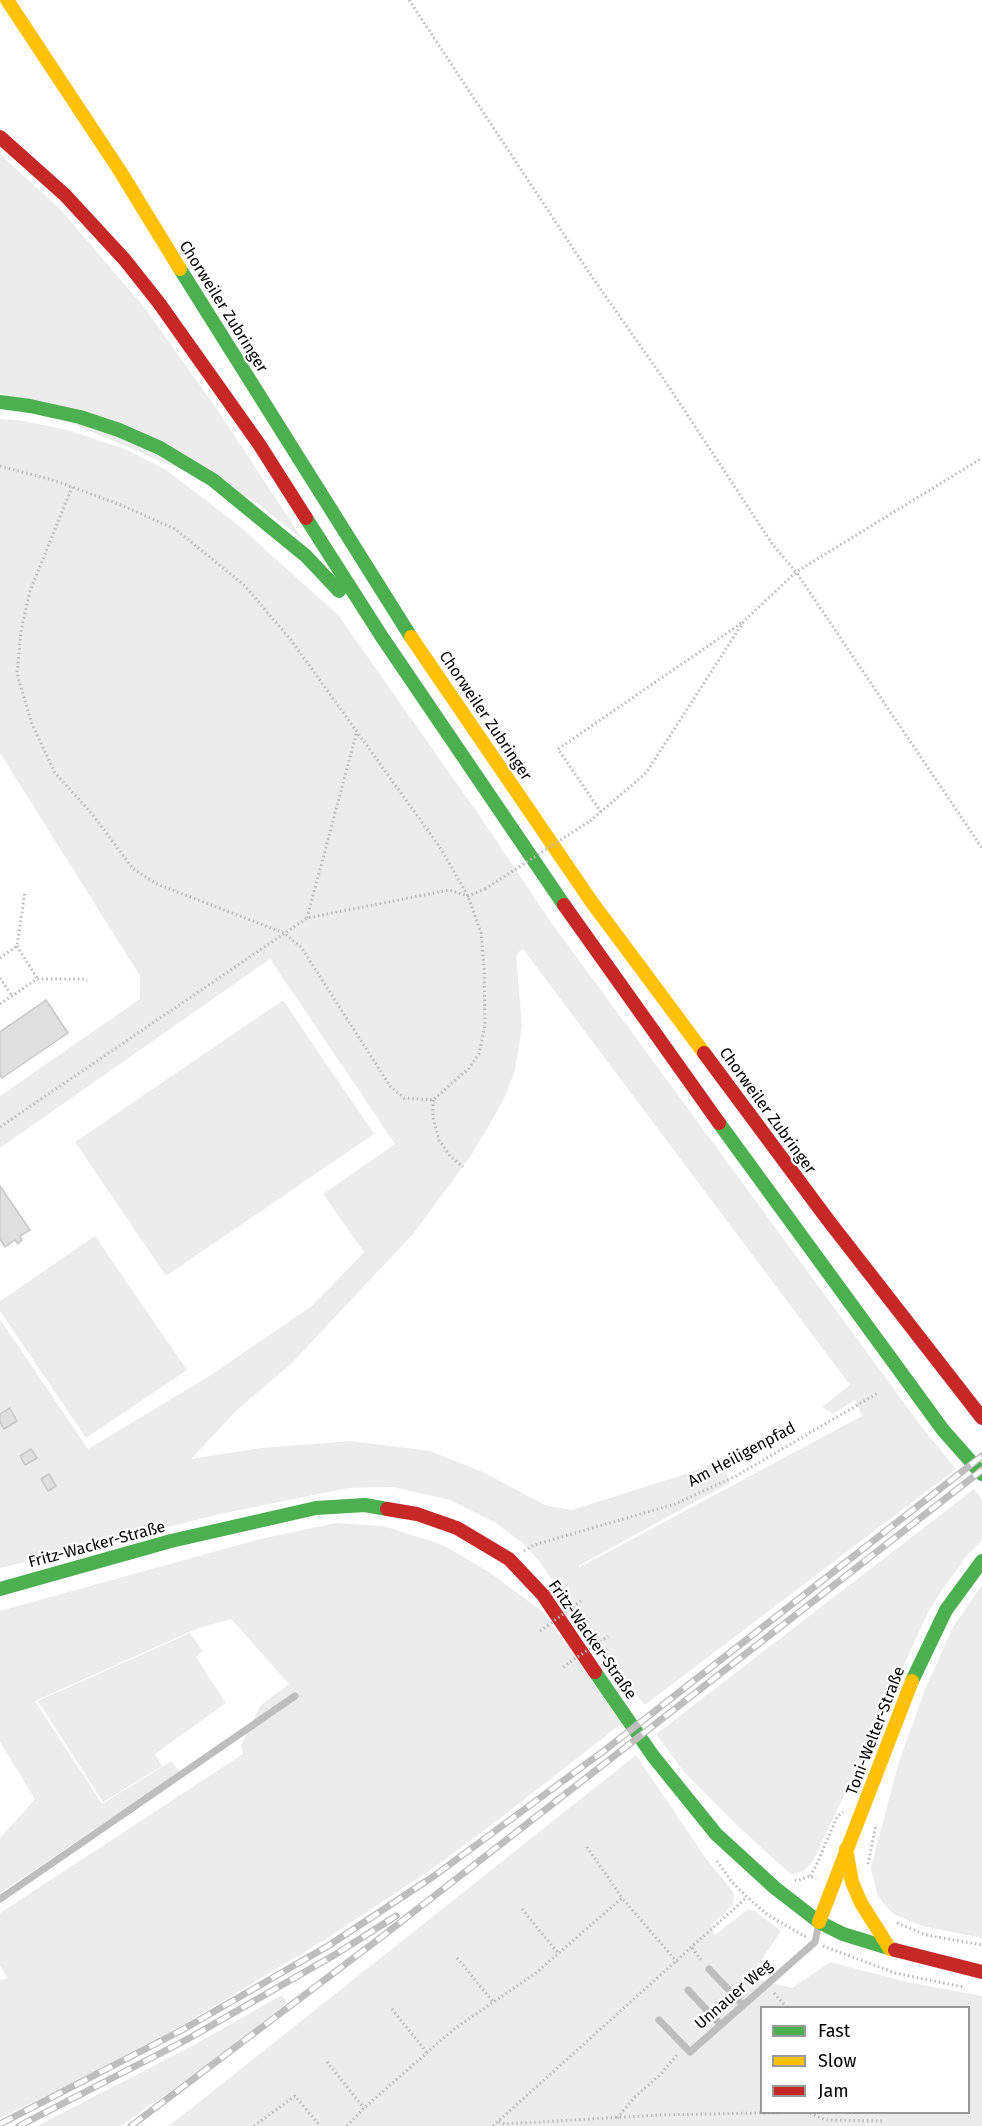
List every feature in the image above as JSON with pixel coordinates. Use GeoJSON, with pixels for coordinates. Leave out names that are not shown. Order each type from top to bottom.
{"type":"FeatureCollection","features":[{"type":"Feature","properties":{"kind":"main road","name":"Chorweiler Zubringer"},"geometry":{"type":"LineString","coordinates":[[7,0],[120,171],[403,626],[591,901],[828,1220],[982,1418]]}},
{"type":"Feature","properties":{"kind":"main road"},"geometry":{"type":"LineString","coordinates":[[0,136],[65,195],[125,260],[159,303],[259,444],[382,637],[589,941],[936,1421],[982,1474]]}},
{"type":"Feature","properties":{"kind":"main road"},"geometry":{"type":"LineString","coordinates":[[0,402],[80,417],[119,430],[160,448],[213,480],[306,556],[382,637]]}},
{"type":"Feature","properties":{"kind":"main road","name":"Fritz-Wacker-Straße"},"geometry":{"type":"LineString","coordinates":[[0,1588],[171,1541],[316,1508],[365,1505],[417,1514],[456,1528],[509,1559],[543,1595],[653,1756],[716,1834],[775,1888],[819,1922],[843,1935],[982,1972]]}},
{"type":"Feature","properties":{"kind":"main road","name":"Toni-Welter-Straße"},"geometry":{"type":"LineString","coordinates":[[819,1922],[918,1665],[946,1610],[982,1561]]}},
{"type":"Feature","properties":{"kind":"main road"},"geometry":{"type":"LineString","coordinates":[[846,1849],[852,1882],[861,1903],[890,1949]]}},
{"type":"Feature","properties":{"kind":"lane"},"geometry":{"type":"LineString","coordinates":[[0,1899],[295,1696]]}},
{"type":"Feature","properties":{"kind":"lane","name":"Unnauer Weg"},"geometry":{"type":"LineString","coordinates":[[659,2019],[690,2052],[815,1942],[819,1922]]}},
{"type":"Feature","properties":{"kind":"lane"},"geometry":{"type":"LineString","coordinates":[[709,1969],[743,2005]]}},
{"type":"Feature","properties":{"kind":"lane"},"geometry":{"type":"LineString","coordinates":[[688,1990],[721,2025]]}},
{"type":"Feature","properties":{"kind":"path"},"geometry":{"type":"LineString","coordinates":[[408,0],[773,545],[796,572],[982,848]]}},
{"type":"Feature","properties":{"kind":"path"},"geometry":{"type":"LineString","coordinates":[[601,812],[558,749],[744,621],[796,572],[982,458]]}},
{"type":"Feature","properties":{"kind":"path"},"geometry":{"type":"LineString","coordinates":[[0,466],[72,487],[121,505],[175,529],[244,585],[291,640],[439,846],[468,896],[482,933],[485,1025],[479,1054],[469,1068],[432,1101],[404,1098],[390,1086],[301,947],[284,933],[157,884],[134,869],[93,816],[55,774],[32,724],[17,674],[21,631],[30,591],[72,487]]}},
{"type":"Feature","properties":{"kind":"path"},"geometry":{"type":"LineString","coordinates":[[0,1127],[307,918],[449,890],[468,896],[485,889],[590,821],[646,773],[744,621]]}},
{"type":"Feature","properties":{"kind":"path"},"geometry":{"type":"LineString","coordinates":[[307,918],[357,730]]}},
{"type":"Feature","properties":{"kind":"path"},"geometry":{"type":"LineString","coordinates":[[25,891],[17,946],[37,979]]}},
{"type":"Feature","properties":{"kind":"path"},"geometry":{"type":"LineString","coordinates":[[0,958],[17,946]]}},
{"type":"Feature","properties":{"kind":"path"},"geometry":{"type":"LineString","coordinates":[[0,978],[12,996]]}},
{"type":"Feature","properties":{"kind":"path"},"geometry":{"type":"LineString","coordinates":[[0,1004],[37,979],[84,979],[87,981]]}},
{"type":"Feature","properties":{"kind":"path"},"geometry":{"type":"LineString","coordinates":[[432,1101],[433,1118],[439,1140],[450,1156],[463,1167]]}},
{"type":"Feature","properties":{"kind":"path","name":"Am Heiligenpfad"},"geometry":{"type":"LineString","coordinates":[[509,1559],[534,1545],[675,1504],[736,1476],[878,1393]]}},
{"type":"Feature","properties":{"kind":"path"},"geometry":{"type":"LineString","coordinates":[[540,1631],[581,1601]]}},
{"type":"Feature","properties":{"kind":"path"},"geometry":{"type":"LineString","coordinates":[[565,1609],[572,1619]]}},
{"type":"Feature","properties":{"kind":"path"},"geometry":{"type":"LineString","coordinates":[[540,1618],[546,1627]]}},
{"type":"Feature","properties":{"kind":"path"},"geometry":{"type":"LineString","coordinates":[[563,1667],[608,1636]]}},
{"type":"Feature","properties":{"kind":"path"},"geometry":{"type":"LineString","coordinates":[[585,1638],[592,1648]]}},
{"type":"Feature","properties":{"kind":"path"},"geometry":{"type":"LineString","coordinates":[[565,1654],[571,1663]]}},
{"type":"Feature","properties":{"kind":"path"},"geometry":{"type":"LineString","coordinates":[[810,1876],[837,1817]]}},
{"type":"Feature","properties":{"kind":"path"},"geometry":{"type":"LineString","coordinates":[[867,1866],[870,1846],[877,1828]]}},
{"type":"Feature","properties":{"kind":"path"},"geometry":{"type":"LineString","coordinates":[[587,1847],[622,1898],[676,1962]]}},
{"type":"Feature","properties":{"kind":"path"},"geometry":{"type":"LineString","coordinates":[[347,2126],[426,2052],[454,2029],[536,1973],[622,1898]]}},
{"type":"Feature","properties":{"kind":"path"},"geometry":{"type":"LineString","coordinates":[[493,2126],[747,1898]]}},
{"type":"Feature","properties":{"kind":"path"},"geometry":{"type":"LineString","coordinates":[[522,1910],[558,1953]]}},
{"type":"Feature","properties":{"kind":"path"},"geometry":{"type":"LineString","coordinates":[[692,1948],[709,1969]]}},
{"type":"Feature","properties":{"kind":"path"},"geometry":{"type":"LineString","coordinates":[[458,1958],[494,2003]]}},
{"type":"Feature","properties":{"kind":"path"},"geometry":{"type":"LineString","coordinates":[[767,1984],[786,2006]]}},
{"type":"Feature","properties":{"kind":"path"},"geometry":{"type":"LineString","coordinates":[[392,2009],[426,2052]]}},
{"type":"Feature","properties":{"kind":"path"},"geometry":{"type":"LineString","coordinates":[[616,2118],[685,2047]]}},
{"type":"Feature","properties":{"kind":"path"},"geometry":{"type":"LineString","coordinates":[[327,2062],[364,2108]]}},
{"type":"Feature","properties":{"kind":"path"},"geometry":{"type":"LineString","coordinates":[[254,2126],[295,2096],[320,2126]]}},
{"type":"Feature","properties":{"kind":"path"},"geometry":{"type":"LineString","coordinates":[[499,2121],[505,2124],[616,2118],[771,2114]]}},
{"type":"Feature","properties":{"kind":"path"},"geometry":{"type":"LineString","coordinates":[[812,2114],[825,2120],[884,2121]]}},
{"type":"Feature","properties":{"kind":"shaded area"},"geometry":{"type":"Polygon","coordinates":[[[0,154],[61,210],[144,307],[219,412],[303,540],[255,501],[0,393],[0,154]]]}},
{"type":"Feature","properties":{"kind":"shaded area"},"geometry":{"type":"Polygon","coordinates":[[[0,419],[18,420],[68,430],[125,449],[165,469],[238,525],[339,616],[553,925],[921,1426],[956,1469],[645,1705],[592,1639],[539,1561],[525,1545],[496,1523],[450,1500],[393,1487],[348,1488],[220,1514],[0,1568],[0,1319],[88,1449],[211,1375],[313,1305],[364,1252],[323,1194],[395,1144],[270,959],[0,1148],[0,1096],[140,999],[140,976],[0,753],[0,419]],[[523,949],[516,954],[522,1026],[515,1071],[502,1103],[472,1154],[414,1233],[291,1364],[238,1409],[191,1459],[261,1448],[350,1441],[430,1451],[483,1472],[545,1505],[572,1510],[701,1469],[722,1459],[730,1483],[578,1566],[580,1569],[862,1416],[855,1400],[833,1414],[822,1407],[850,1385],[523,949]]]}},
{"type":"Feature","properties":{"kind":"shaded area"},"geometry":{"type":"Polygon","coordinates":[[[283,1000],[374,1134],[166,1276],[75,1142],[283,1000]]]}},
{"type":"Feature","properties":{"kind":"shaded area"},"geometry":{"type":"Polygon","coordinates":[[[95,1236],[187,1370],[86,1438],[0,1311],[0,1301],[95,1236]]]}},
{"type":"Feature","properties":{"kind":"shaded area"},"geometry":{"type":"Polygon","coordinates":[[[974,1489],[982,1499],[982,1540],[962,1561],[928,1612],[813,1861],[802,1872],[793,1874],[741,1829],[684,1772],[656,1734],[974,1489]]]}},
{"type":"Feature","properties":{"kind":"shaded area"},"geometry":{"type":"Polygon","coordinates":[[[336,1523],[384,1526],[443,1545],[489,1572],[543,1612],[622,1723],[432,1869],[323,1941],[181,2026],[77,2081],[0,2118],[0,1980],[8,1978],[0,1966],[0,1913],[243,1754],[241,1746],[260,1706],[289,1684],[231,1619],[196,1629],[35,1701],[102,1804],[171,1761],[180,1772],[0,1893],[0,1838],[35,1799],[0,1742],[0,1611],[260,1539],[336,1523]]]}},
{"type":"Feature","properties":{"kind":"shaded area"},"geometry":{"type":"Polygon","coordinates":[[[982,1585],[982,1938],[922,1926],[894,1914],[877,1894],[871,1867],[899,1761],[926,1687],[953,1627],[982,1585]]]}},
{"type":"Feature","properties":{"kind":"shaded area"},"geometry":{"type":"Polygon","coordinates":[[[190,1633],[203,1651],[196,1657],[226,1703],[155,1754],[162,1766],[103,1802],[38,1701],[190,1633]]]}},
{"type":"Feature","properties":{"kind":"shaded area"},"geometry":{"type":"Polygon","coordinates":[[[636,1755],[705,1857],[734,1893],[733,1905],[711,1925],[715,1935],[748,1909],[755,1911],[781,1931],[750,1977],[792,1988],[830,1962],[907,1982],[982,1996],[982,2126],[169,2126],[636,1755]]]}},
{"type":"Feature","properties":{"kind":"shaded area"},"geometry":{"type":"Polygon","coordinates":[[[282,1995],[287,2003],[199,2071],[121,2126],[37,2126],[192,2046],[282,1995]]]}},
{"type":"Feature","properties":{"kind":"building"},"geometry":{"type":"Polygon","coordinates":[[[46,1000],[68,1033],[2,1078],[0,1075],[0,1032],[46,1000]]]}},
{"type":"Feature","properties":{"kind":"building"},"geometry":{"type":"Polygon","coordinates":[[[0,1186],[30,1230],[20,1236],[22,1240],[18,1244],[15,1240],[5,1247],[0,1239],[0,1186]]]}},
{"type":"Feature","properties":{"kind":"building"},"geometry":{"type":"Polygon","coordinates":[[[10,1408],[17,1421],[4,1429],[0,1422],[0,1414],[10,1408]]]}},
{"type":"Feature","properties":{"kind":"building"},"geometry":{"type":"Polygon","coordinates":[[[31,1449],[37,1458],[25,1465],[20,1456],[31,1449]]]}},
{"type":"Feature","properties":{"kind":"building"},"geometry":{"type":"Polygon","coordinates":[[[49,1474],[56,1486],[48,1491],[41,1479],[49,1474]]]}},
{"type":"Feature","properties":{"kind":"railway"},"geometry":{"type":"LineString","coordinates":[[0,2124],[182,2030],[328,1946],[434,1876],[605,1750],[982,1456]]}},
{"type":"Feature","properties":{"kind":"railway"},"geometry":{"type":"LineString","coordinates":[[131,2126],[384,1935],[982,1470]]}},
{"type":"Feature","properties":{"kind":"railway"},"geometry":{"type":"LineString","coordinates":[[19,2126],[186,2040],[336,1954],[396,1916]]}},
{"type":"Feature","properties":{"kind":"traffic: fast"},"geometry":{"type":"LineString","coordinates":[[180,269],[411,637]]}},
{"type":"Feature","properties":{"kind":"traffic: fast"},"geometry":{"type":"LineString","coordinates":[[0,402],[80,417],[119,430],[160,448],[213,480],[306,556],[339,591]]}},
{"type":"Feature","properties":{"kind":"traffic: fast"},"geometry":{"type":"LineString","coordinates":[[306,518],[382,637],[564,905]]}},
{"type":"Feature","properties":{"kind":"traffic: fast"},"geometry":{"type":"LineString","coordinates":[[719,1123],[943,1430],[982,1474]]}},
{"type":"Feature","properties":{"kind":"traffic: fast"},"geometry":{"type":"LineString","coordinates":[[0,1589],[171,1541],[316,1508],[365,1505],[387,1509]]}},
{"type":"Feature","properties":{"kind":"traffic: fast"},"geometry":{"type":"LineString","coordinates":[[912,1681],[946,1610],[982,1561]]}},
{"type":"Feature","properties":{"kind":"traffic: fast"},"geometry":{"type":"LineString","coordinates":[[595,1672],[653,1756],[716,1834],[775,1888],[819,1922],[843,1934],[895,1950]]}},
{"type":"Feature","properties":{"kind":"traffic: slow"},"geometry":{"type":"LineString","coordinates":[[7,0],[120,171],[180,269]]}},
{"type":"Feature","properties":{"kind":"traffic: slow"},"geometry":{"type":"LineString","coordinates":[[411,637],[591,901],[704,1053]]}},
{"type":"Feature","properties":{"kind":"traffic: slow"},"geometry":{"type":"LineString","coordinates":[[819,1922],[912,1681]]}},
{"type":"Feature","properties":{"kind":"traffic: slow"},"geometry":{"type":"LineString","coordinates":[[846,1849],[852,1882],[861,1903],[890,1949]]}},
{"type":"Feature","properties":{"kind":"traffic: jam"},"geometry":{"type":"LineString","coordinates":[[0,137],[65,195],[125,260],[159,303],[259,444],[306,518]]}},
{"type":"Feature","properties":{"kind":"traffic: jam"},"geometry":{"type":"LineString","coordinates":[[564,905],[719,1123]]}},
{"type":"Feature","properties":{"kind":"traffic: jam"},"geometry":{"type":"LineString","coordinates":[[704,1053],[828,1220],[982,1418]]}},
{"type":"Feature","properties":{"kind":"traffic: jam"},"geometry":{"type":"LineString","coordinates":[[387,1509],[417,1514],[457,1528],[509,1559],[543,1595],[595,1672]]}},
{"type":"Feature","properties":{"kind":"traffic: jam"},"geometry":{"type":"LineString","coordinates":[[895,1950],[982,1972]]}}]}
